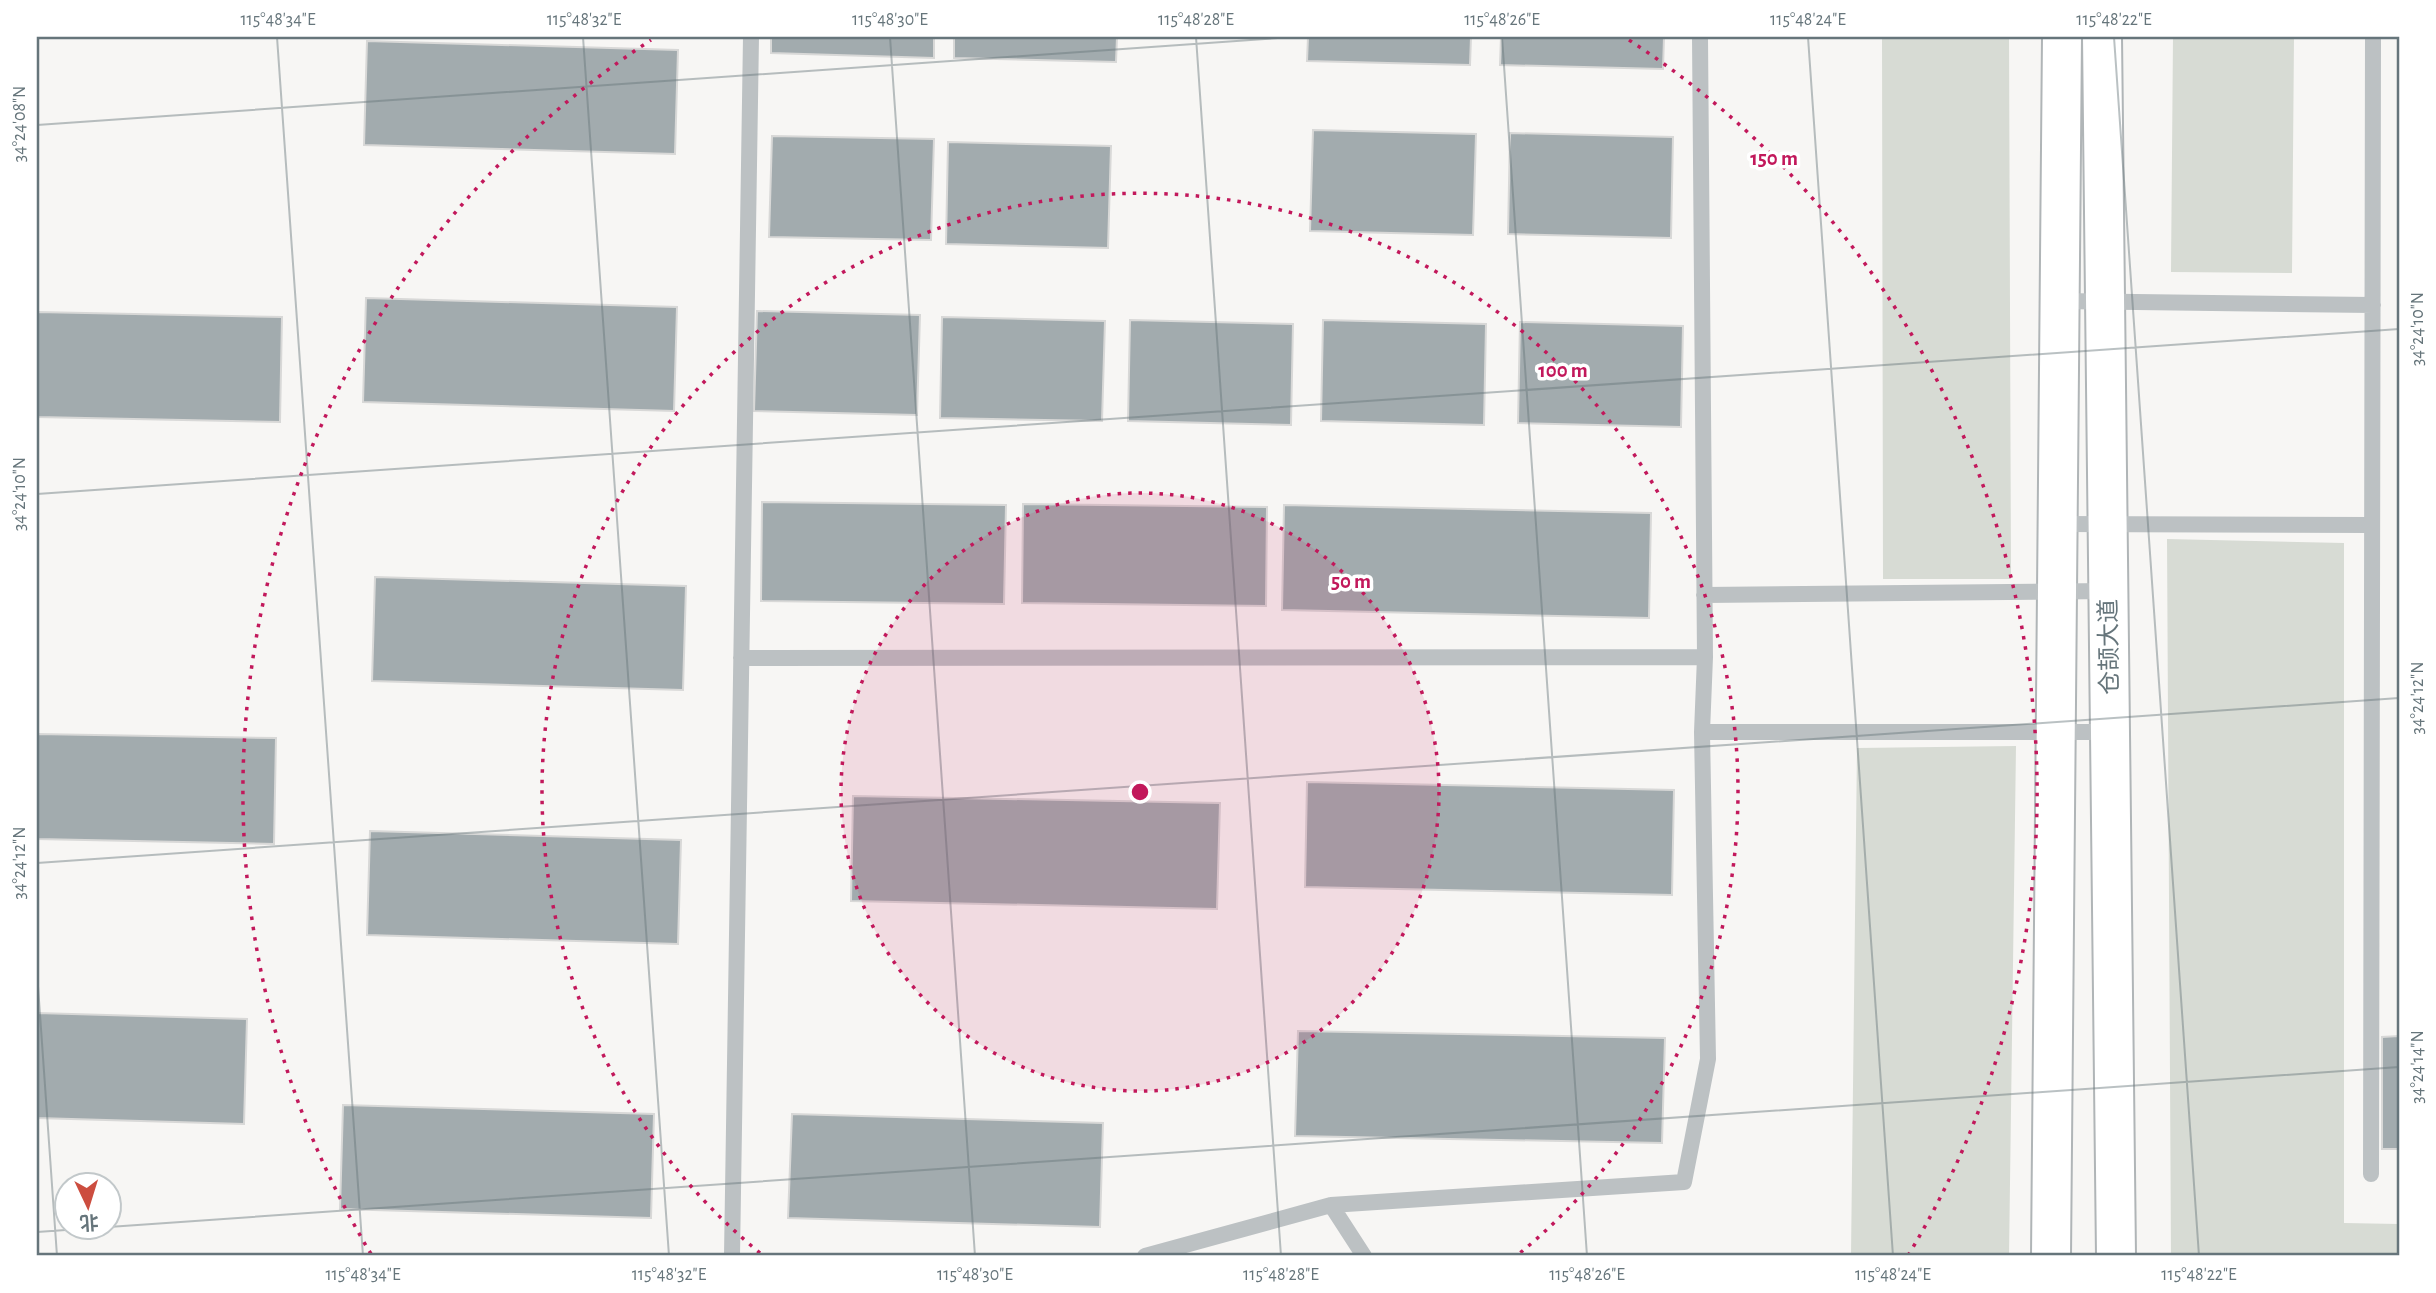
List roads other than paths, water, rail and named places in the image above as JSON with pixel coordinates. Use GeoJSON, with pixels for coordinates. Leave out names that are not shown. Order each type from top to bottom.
{"type":"FeatureCollection","features":[{"type":"Feature","properties":{"kind":"main road","name":"仓颉大道"},"geometry":{"type":"LineString","coordinates":[[2051,1256],[2062,37]]}},
{"type":"Feature","properties":{"kind":"main road","name":"仓颉大道"},"geometry":{"type":"LineString","coordinates":[[2102,37],[2116,1256]]}},
{"type":"Feature","properties":{"kind":"lane"},"geometry":{"type":"LineString","coordinates":[[732,1256],[751,37]]}},
{"type":"Feature","properties":{"kind":"lane"},"geometry":{"type":"LineString","coordinates":[[1145,1256],[1331,1205],[1684,1182],[1708,1059],[1702,732],[1705,657],[1700,37]]}},
{"type":"Feature","properties":{"kind":"lane"},"geometry":{"type":"LineString","coordinates":[[2371,1174],[2374,37]]}},
{"type":"Feature","properties":{"kind":"lane"},"geometry":{"type":"LineString","coordinates":[[2060,301],[2373,305]]}},
{"type":"Feature","properties":{"kind":"lane"},"geometry":{"type":"LineString","coordinates":[[2058,524],[2372,525]]}},
{"type":"Feature","properties":{"kind":"lane"},"geometry":{"type":"LineString","coordinates":[[1704,595],[2109,591]]}},
{"type":"Feature","properties":{"kind":"lane"},"geometry":{"type":"LineString","coordinates":[[741,658],[1705,657]]}},
{"type":"Feature","properties":{"kind":"lane"},"geometry":{"type":"LineString","coordinates":[[1702,732],[2110,732]]}},
{"type":"Feature","properties":{"kind":"lane"},"geometry":{"type":"LineString","coordinates":[[1331,1205],[1364,1256]]}}]}
